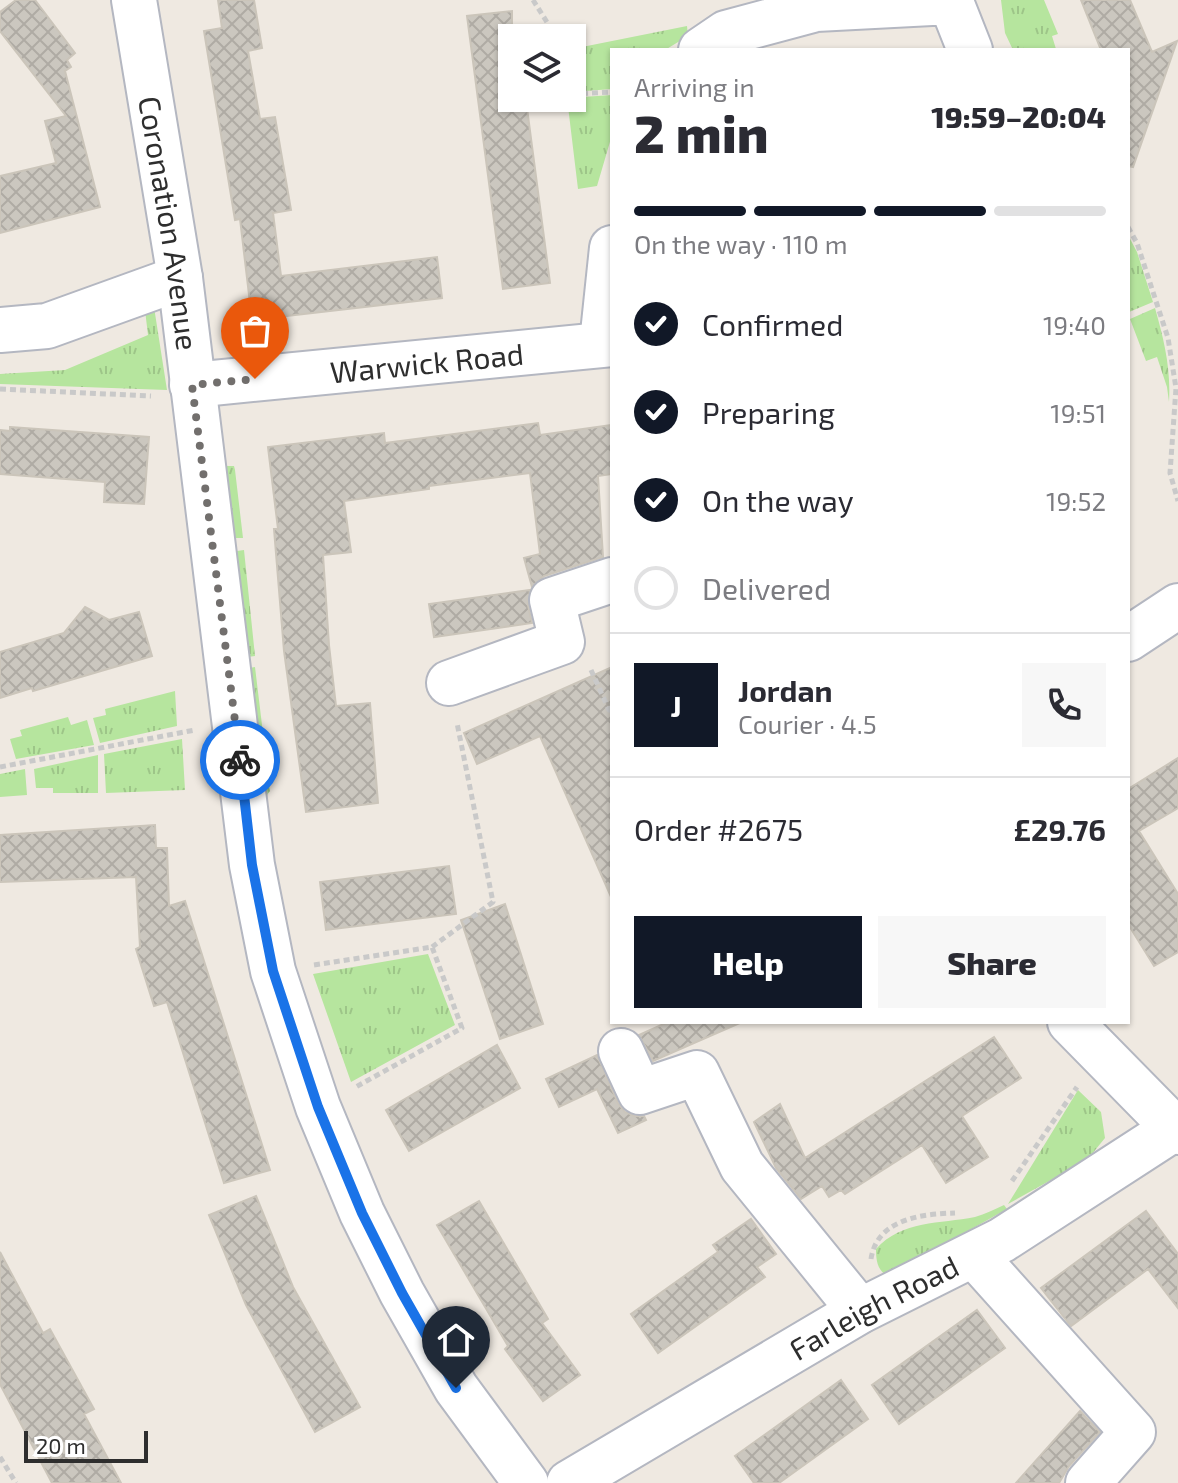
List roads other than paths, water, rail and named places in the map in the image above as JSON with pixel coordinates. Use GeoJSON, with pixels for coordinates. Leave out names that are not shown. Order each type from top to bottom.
{"type":"FeatureCollection","features":[{"type":"Feature","properties":{"kind":"street","name":"Coronation Avenue"},"geometry":{"type":"LineString","coordinates":[[134,0],[180,278],[252,865],[273,971],[318,1107],[362,1213],[402,1293],[456,1388],[526,1483]]}},
{"type":"Feature","properties":{"kind":"street"},"geometry":{"type":"LineString","coordinates":[[704,48],[726,33],[816,9],[951,2],[969,48]]}},
{"type":"Feature","properties":{"kind":"street"},"geometry":{"type":"LineString","coordinates":[[0,330],[47,326],[180,278]]}},
{"type":"Feature","properties":{"kind":"street"},"geometry":{"type":"LineString","coordinates":[[607,343],[610,286]]}},
{"type":"Feature","properties":{"kind":"street","name":"Warwick Road"},"geometry":{"type":"LineString","coordinates":[[193,392],[607,343]]}},
{"type":"Feature","properties":{"kind":"street"},"geometry":{"type":"LineString","coordinates":[[449,683],[562,642],[552,600],[610,581]]}},
{"type":"Feature","properties":{"kind":"street"},"geometry":{"type":"LineString","coordinates":[[1130,638],[1178,606]]}},
{"type":"Feature","properties":{"kind":"street"},"geometry":{"type":"LineString","coordinates":[[1072,1024],[1176,1130]]}},
{"type":"Feature","properties":{"kind":"street"},"geometry":{"type":"LineString","coordinates":[[621,1051],[640,1092],[697,1073],[742,1166],[855,1303]]}},
{"type":"Feature","properties":{"kind":"street","name":"Farleigh Road"},"geometry":{"type":"LineString","coordinates":[[569,1483],[855,1303],[974,1255],[1002,1240],[1176,1130]]}},
{"type":"Feature","properties":{"kind":"street"},"geometry":{"type":"LineString","coordinates":[[974,1255],[1133,1432],[1088,1483]]}}]}
